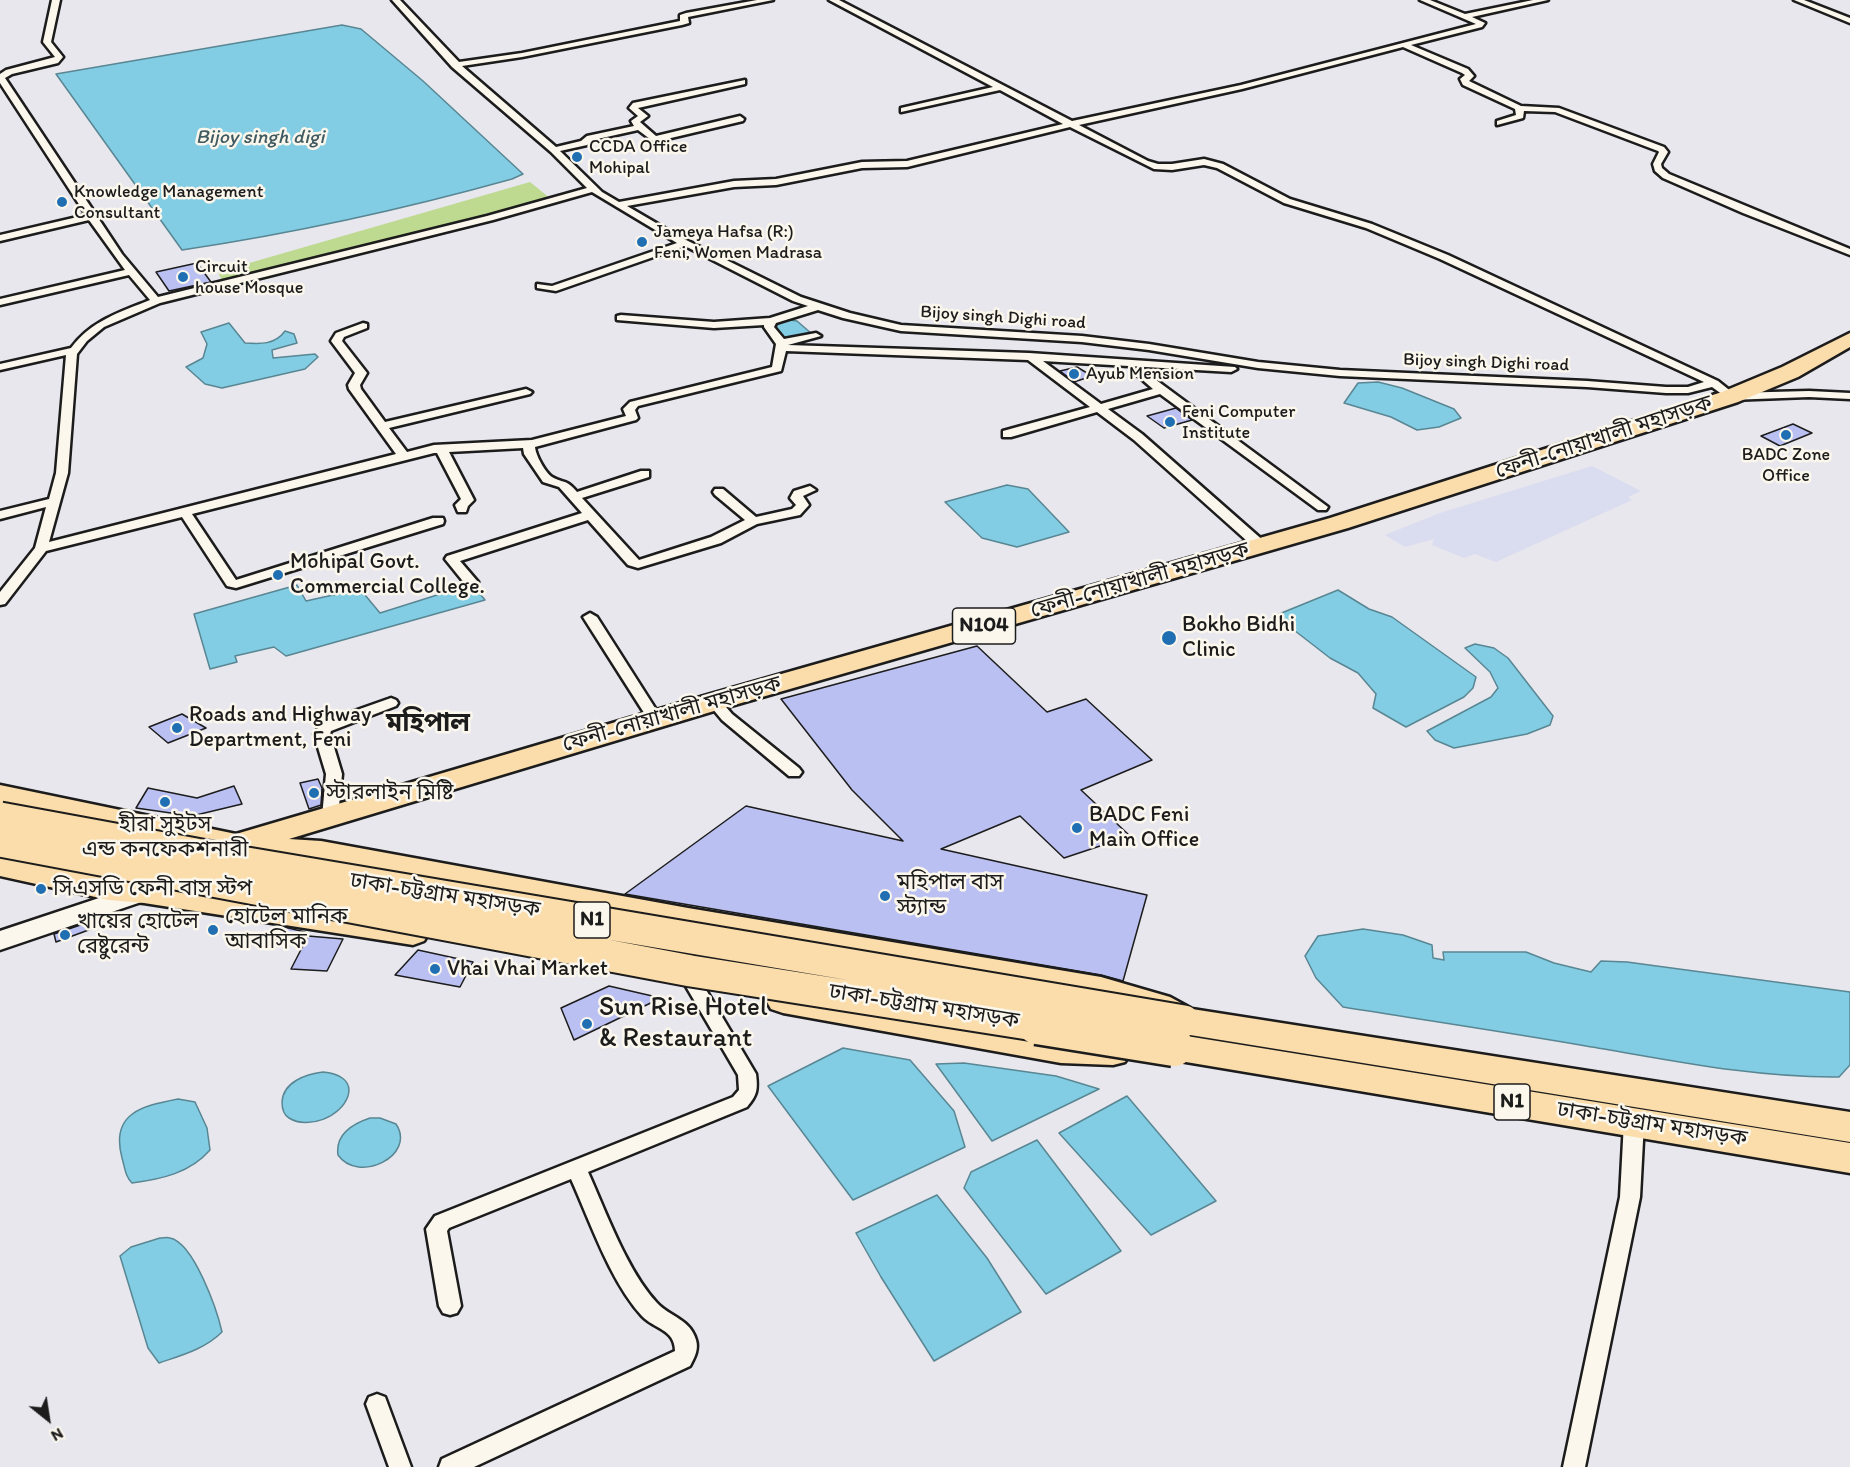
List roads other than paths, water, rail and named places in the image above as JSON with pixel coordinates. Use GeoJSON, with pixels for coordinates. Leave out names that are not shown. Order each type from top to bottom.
{"type":"FeatureCollection","features":[{"type":"Feature","properties":{"kind":"highway","name":"ফেনী-নোয়াখালী মহাসড়ক"},"geometry":{"type":"LineString","coordinates":[[144,892],[286,851],[721,709],[1339,523],[1722,390],[1790,372],[1850,339]]}},
{"type":"Feature","properties":{"kind":"highway","name":"ফেনী-নোয়াখালী মহাসড়ক"},"geometry":{"type":"LineString","coordinates":[[109,889],[236,845],[655,719],[721,709],[1350,536],[1776,396],[1850,357]]}},
{"type":"Feature","properties":{"kind":"highway"},"geometry":{"type":"LineString","coordinates":[[0,795],[236,845],[286,851],[321,852],[688,919],[1101,990],[1158,1006],[1179,1034],[1131,1053],[1061,1050],[505,948],[144,892],[109,889],[0,865]]}},
{"type":"Feature","properties":{"kind":"highway","name":"ঢাকা-চট্টগ্রাম মহাসড়ক"},"geometry":{"type":"LineString","coordinates":[[0,818],[1179,1034],[1634,1122],[1850,1158]]}},
{"type":"Feature","properties":{"kind":"highway","name":"ঢাকা-চট্টগ্রাম মহাসড়ক"},"geometry":{"type":"LineString","coordinates":[[0,841],[691,971],[1179,1034],[1850,1127]]}},
{"type":"Feature","properties":{"kind":"main road","name":"N104"},"geometry":{"type":"LineString","coordinates":[[0,928],[109,889]]}},
{"type":"Feature","properties":{"kind":"main road","name":"N104"},"geometry":{"type":"LineString","coordinates":[[0,940],[144,892]]}},
{"type":"Feature","properties":{"kind":"street"},"geometry":{"type":"LineString","coordinates":[[56,0],[47,42],[59,57],[55,61],[9,72],[0,77],[118,256],[156,301]]}},
{"type":"Feature","properties":{"kind":"street","name":"Bijoy singh Dighi road"},"geometry":{"type":"LineString","coordinates":[[396,0],[455,65],[554,150],[593,189],[686,243],[797,299],[877,324],[1003,336],[1083,339],[1149,347],[1257,365],[1340,373],[1587,384],[1666,390],[1722,390]]}},
{"type":"Feature","properties":{"kind":"street"},"geometry":{"type":"LineString","coordinates":[[455,65],[522,55],[663,26],[686,21],[683,17],[686,15],[769,0]]}},
{"type":"Feature","properties":{"kind":"street"},"geometry":{"type":"LineString","coordinates":[[833,0],[1145,163],[1157,167],[1204,162],[1220,166],[1287,201],[1369,226],[1444,256],[1722,390],[1776,396],[1850,396]]}},
{"type":"Feature","properties":{"kind":"street"},"geometry":{"type":"LineString","coordinates":[[617,205],[734,184],[776,182],[862,165],[907,164],[1406,46],[1479,26],[1481,22],[1424,0]]}},
{"type":"Feature","properties":{"kind":"street"},"geometry":{"type":"LineString","coordinates":[[1466,16],[1544,0]]}},
{"type":"Feature","properties":{"kind":"street"},"geometry":{"type":"LineString","coordinates":[[1798,0],[1850,21]]}},
{"type":"Feature","properties":{"kind":"street"},"geometry":{"type":"LineString","coordinates":[[1406,46],[1465,71],[1470,76],[1464,79],[1466,83],[1519,108],[1553,109],[1661,149],[1664,152],[1657,164],[1658,169],[1666,176],[1746,212],[1850,252]]}},
{"type":"Feature","properties":{"kind":"street"},"geometry":{"type":"LineString","coordinates":[[740,119],[701,132],[654,139],[635,121],[644,116],[633,108],[636,105],[742,82]]}},
{"type":"Feature","properties":{"kind":"street"},"geometry":{"type":"LineString","coordinates":[[904,110],[1000,88]]}},
{"type":"Feature","properties":{"kind":"street"},"geometry":{"type":"LineString","coordinates":[[1500,123],[1520,116],[1519,108]]}},
{"type":"Feature","properties":{"kind":"street"},"geometry":{"type":"LineString","coordinates":[[554,150],[584,143],[590,138],[640,127]]}},
{"type":"Feature","properties":{"kind":"street"},"geometry":{"type":"LineString","coordinates":[[0,601],[41,548],[62,472],[72,354],[100,325],[156,301],[490,218],[593,189]]}},
{"type":"Feature","properties":{"kind":"street"},"geometry":{"type":"LineString","coordinates":[[0,238],[92,216]]}},
{"type":"Feature","properties":{"kind":"street"},"geometry":{"type":"LineString","coordinates":[[541,286],[552,289],[686,243]]}},
{"type":"Feature","properties":{"kind":"street"},"geometry":{"type":"LineString","coordinates":[[0,302],[131,272]]}},
{"type":"Feature","properties":{"kind":"street"},"geometry":{"type":"LineString","coordinates":[[621,318],[714,325],[771,321],[819,306]]}},
{"type":"Feature","properties":{"kind":"street"},"geometry":{"type":"LineString","coordinates":[[771,321],[769,327],[782,346],[1299,372]]}},
{"type":"Feature","properties":{"kind":"street"},"geometry":{"type":"LineString","coordinates":[[363,326],[340,335],[336,341],[361,373],[354,385],[355,389],[404,456]]}},
{"type":"Feature","properties":{"kind":"street"},"geometry":{"type":"LineString","coordinates":[[918,353],[925,330]]}},
{"type":"Feature","properties":{"kind":"street"},"geometry":{"type":"LineString","coordinates":[[782,346],[816,336]]}},
{"type":"Feature","properties":{"kind":"street"},"geometry":{"type":"LineString","coordinates":[[1003,336],[1096,408],[1138,437],[1261,546]]}},
{"type":"Feature","properties":{"kind":"street"},"geometry":{"type":"LineString","coordinates":[[41,548],[134,528],[259,491],[404,456],[440,449],[532,444],[600,428],[632,418],[628,409],[634,404],[777,369],[782,346]]}},
{"type":"Feature","properties":{"kind":"street"},"geometry":{"type":"LineString","coordinates":[[0,367],[75,350]]}},
{"type":"Feature","properties":{"kind":"street"},"geometry":{"type":"LineString","coordinates":[[1144,376],[1322,507]]}},
{"type":"Feature","properties":{"kind":"street"},"geometry":{"type":"LineString","coordinates":[[1007,434],[1162,390]]}},
{"type":"Feature","properties":{"kind":"street"},"geometry":{"type":"LineString","coordinates":[[382,426],[526,392]]}},
{"type":"Feature","properties":{"kind":"street"},"geometry":{"type":"LineString","coordinates":[[532,444],[529,445],[530,454],[547,478],[562,484],[633,562],[638,564],[716,540],[753,521],[796,512],[803,505],[796,498],[798,494],[810,490]]}},
{"type":"Feature","properties":{"kind":"street"},"geometry":{"type":"LineString","coordinates":[[440,449],[468,500],[460,506],[462,509]]}},
{"type":"Feature","properties":{"kind":"street"},"geometry":{"type":"LineString","coordinates":[[574,497],[645,474]]}},
{"type":"Feature","properties":{"kind":"street"},"geometry":{"type":"LineString","coordinates":[[719,492],[753,521]]}},
{"type":"Feature","properties":{"kind":"street"},"geometry":{"type":"LineString","coordinates":[[0,515],[54,501]]}},
{"type":"Feature","properties":{"kind":"street"},"geometry":{"type":"LineString","coordinates":[[185,513],[232,583],[236,584],[438,521]]}},
{"type":"Feature","properties":{"kind":"street"},"geometry":{"type":"LineString","coordinates":[[471,582],[452,559],[540,529],[590,516]]}},
{"type":"Feature","properties":{"kind":"street"},"geometry":{"type":"LineString","coordinates":[[590,617],[655,719]]}},
{"type":"Feature","properties":{"kind":"street"},"geometry":{"type":"LineString","coordinates":[[330,817],[334,774],[322,734],[324,729],[328,725],[392,703]]}},
{"type":"Feature","properties":{"kind":"street"},"geometry":{"type":"LineString","coordinates":[[721,709],[794,772]]}},
{"type":"Feature","properties":{"kind":"street"},"geometry":{"type":"LineString","coordinates":[[450,1306],[435,1229],[442,1222],[740,1102],[749,1092],[747,1074],[693,983]]}},
{"type":"Feature","properties":{"kind":"street"},"geometry":{"type":"LineString","coordinates":[[1574,1467],[1630,1197],[1634,1122]]}},
{"type":"Feature","properties":{"kind":"street"},"geometry":{"type":"LineString","coordinates":[[450,1467],[682,1359],[686,1352],[686,1341],[678,1328],[650,1310],[618,1263],[576,1167]]}},
{"type":"Feature","properties":{"kind":"street"},"geometry":{"type":"LineString","coordinates":[[377,1404],[400,1467]]}},
{"type":"Feature","properties":{"kind":"water","name":"Bijoy singh digi"},"geometry":{"type":"Polygon","coordinates":[[[342,25],[361,29],[423,81],[523,174],[512,179],[389,211],[182,250],[56,74],[342,25]]]}},
{"type":"Feature","properties":{"kind":"water"},"geometry":{"type":"Polygon","coordinates":[[[797,321],[812,334],[784,340],[776,329],[778,323],[797,321]]]}},
{"type":"Feature","properties":{"kind":"water"},"geometry":{"type":"Polygon","coordinates":[[[229,323],[245,343],[272,341],[285,331],[294,334],[297,343],[272,350],[273,358],[315,354],[318,357],[305,369],[222,388],[205,384],[186,367],[203,358],[207,344],[201,332],[229,323]]]}},
{"type":"Feature","properties":{"kind":"water"},"geometry":{"type":"Polygon","coordinates":[[[1378,382],[1402,388],[1454,409],[1461,418],[1439,427],[1417,430],[1391,417],[1344,403],[1358,383],[1378,382]]]}},
{"type":"Feature","properties":{"kind":"water"},"geometry":{"type":"Polygon","coordinates":[[[1007,485],[1028,489],[1069,532],[1017,547],[982,538],[945,502],[1007,485]]]}},
{"type":"Feature","properties":{"kind":"water"},"geometry":{"type":"Polygon","coordinates":[[[472,584],[485,600],[286,656],[274,647],[235,656],[237,662],[210,669],[194,614],[297,585],[306,601],[360,589],[380,613],[472,584]]]}},
{"type":"Feature","properties":{"kind":"water"},"geometry":{"type":"Polygon","coordinates":[[[1338,590],[1369,609],[1392,617],[1476,677],[1473,688],[1464,697],[1406,727],[1373,708],[1376,694],[1358,673],[1330,658],[1290,627],[1279,614],[1338,590]]]}},
{"type":"Feature","properties":{"kind":"water"},"geometry":{"type":"Polygon","coordinates":[[[1475,644],[1494,648],[1508,658],[1553,716],[1550,725],[1527,734],[1454,748],[1435,740],[1427,731],[1491,697],[1498,688],[1490,672],[1465,648],[1475,644]]]}},
{"type":"Feature","properties":{"kind":"water"},"geometry":{"type":"Polygon","coordinates":[[[1363,929],[1403,935],[1432,945],[1433,958],[1444,960],[1443,952],[1526,952],[1554,963],[1591,972],[1601,961],[1627,962],[1850,992],[1850,1065],[1839,1077],[1775,1075],[1343,1007],[1316,978],[1305,956],[1318,936],[1363,929]]]}},
{"type":"Feature","properties":{"kind":"water"},"geometry":{"type":"Polygon","coordinates":[[[843,1048],[910,1060],[954,1111],[965,1147],[853,1200],[768,1086],[843,1048]]]}},
{"type":"Feature","properties":{"kind":"water"},"geometry":{"type":"Polygon","coordinates":[[[964,1063],[1056,1076],[1099,1089],[992,1141],[936,1064],[964,1063]]]}},
{"type":"Feature","properties":{"kind":"water"},"geometry":{"type":"Polygon","coordinates":[[[323,1072],[346,1081],[349,1090],[344,1103],[331,1115],[314,1122],[305,1123],[287,1117],[282,1107],[286,1089],[296,1080],[323,1072]]]}},
{"type":"Feature","properties":{"kind":"water"},"geometry":{"type":"Polygon","coordinates":[[[1127,1096],[1216,1201],[1151,1235],[1059,1133],[1127,1096]]]}},
{"type":"Feature","properties":{"kind":"water"},"geometry":{"type":"Polygon","coordinates":[[[178,1099],[195,1102],[207,1128],[210,1150],[194,1164],[175,1174],[132,1183],[126,1172],[119,1143],[125,1121],[141,1109],[178,1099]]]}},
{"type":"Feature","properties":{"kind":"water"},"geometry":{"type":"Polygon","coordinates":[[[370,1118],[380,1118],[396,1124],[400,1136],[399,1146],[392,1156],[371,1166],[358,1167],[347,1163],[338,1155],[339,1141],[351,1127],[370,1118]]]}},
{"type":"Feature","properties":{"kind":"water"},"geometry":{"type":"Polygon","coordinates":[[[1037,1140],[1121,1251],[1046,1294],[964,1188],[971,1172],[1037,1140]]]}},
{"type":"Feature","properties":{"kind":"water"},"geometry":{"type":"Polygon","coordinates":[[[937,1195],[987,1258],[1021,1312],[934,1361],[856,1233],[937,1195]]]}},
{"type":"Feature","properties":{"kind":"water"},"geometry":{"type":"Polygon","coordinates":[[[160,1238],[170,1238],[179,1243],[196,1264],[222,1332],[201,1347],[159,1363],[148,1348],[120,1256],[131,1247],[160,1238]]]}},
{"type":"Feature","properties":{"kind":"place","name":"CCDA Office Mohipal"},"geometry":{"type":"Point","coordinates":[577,157]}},
{"type":"Feature","properties":{"kind":"place","name":"Knowledge Management Consultant"},"geometry":{"type":"Point","coordinates":[62,202]}},
{"type":"Feature","properties":{"kind":"place","name":"Jameya Hafsa (R:) Feni, Women Madrasa"},"geometry":{"type":"Point","coordinates":[642,242]}},
{"type":"Feature","properties":{"kind":"place","name":"Circuit house Mosque"},"geometry":{"type":"Point","coordinates":[183,277]}},
{"type":"Feature","properties":{"kind":"place","name":"Ayub Mension"},"geometry":{"type":"Point","coordinates":[1074,374]}},
{"type":"Feature","properties":{"kind":"place","name":"Feni Computer Institute"},"geometry":{"type":"Point","coordinates":[1170,422]}},
{"type":"Feature","properties":{"kind":"place","name":"BADC Zone Office"},"geometry":{"type":"Point","coordinates":[1786,435]}},
{"type":"Feature","properties":{"kind":"place","name":"Mohipal Govt. Commercial College."},"geometry":{"type":"Point","coordinates":[278,575]}},
{"type":"Feature","properties":{"kind":"place","name":"Bokho Bidhi Clinic"},"geometry":{"type":"Point","coordinates":[1169,638]}},
{"type":"Feature","properties":{"kind":"place","name":"Roads and Highway Department, Feni"},"geometry":{"type":"Point","coordinates":[177,728]}},
{"type":"Feature","properties":{"kind":"place","name":"স্টারলাইন মিষ্টি"},"geometry":{"type":"Point","coordinates":[314,793]}},
{"type":"Feature","properties":{"kind":"place","name":"হীরা সুইটস এন্ড কনফেকশনারী"},"geometry":{"type":"Point","coordinates":[165,802]}},
{"type":"Feature","properties":{"kind":"place","name":"BADC Feni Main Office"},"geometry":{"type":"Point","coordinates":[1077,828]}},
{"type":"Feature","properties":{"kind":"place","name":"সিএসডি ফেনী বাস স্টপ"},"geometry":{"type":"Point","coordinates":[41,889]}},
{"type":"Feature","properties":{"kind":"place","name":"মহিপাল বাস স্ট্যান্ড"},"geometry":{"type":"Point","coordinates":[885,896]}},
{"type":"Feature","properties":{"kind":"place","name":"হোটেল মানিক আবাসিক"},"geometry":{"type":"Point","coordinates":[213,930]}},
{"type":"Feature","properties":{"kind":"place","name":"খায়ের হোটেল রেষ্টুরেন্ট"},"geometry":{"type":"Point","coordinates":[65,935]}},
{"type":"Feature","properties":{"kind":"place","name":"Vhai Vhai Market"},"geometry":{"type":"Point","coordinates":[435,969]}},
{"type":"Feature","properties":{"kind":"place","name":"Sun Rise Hotel & Restaurant"},"geometry":{"type":"Point","coordinates":[587,1024]}},
{"type":"Feature","properties":{"kind":"district","name":"মহিপাল"},"geometry":{"type":"Point","coordinates":[428,724]}}]}
